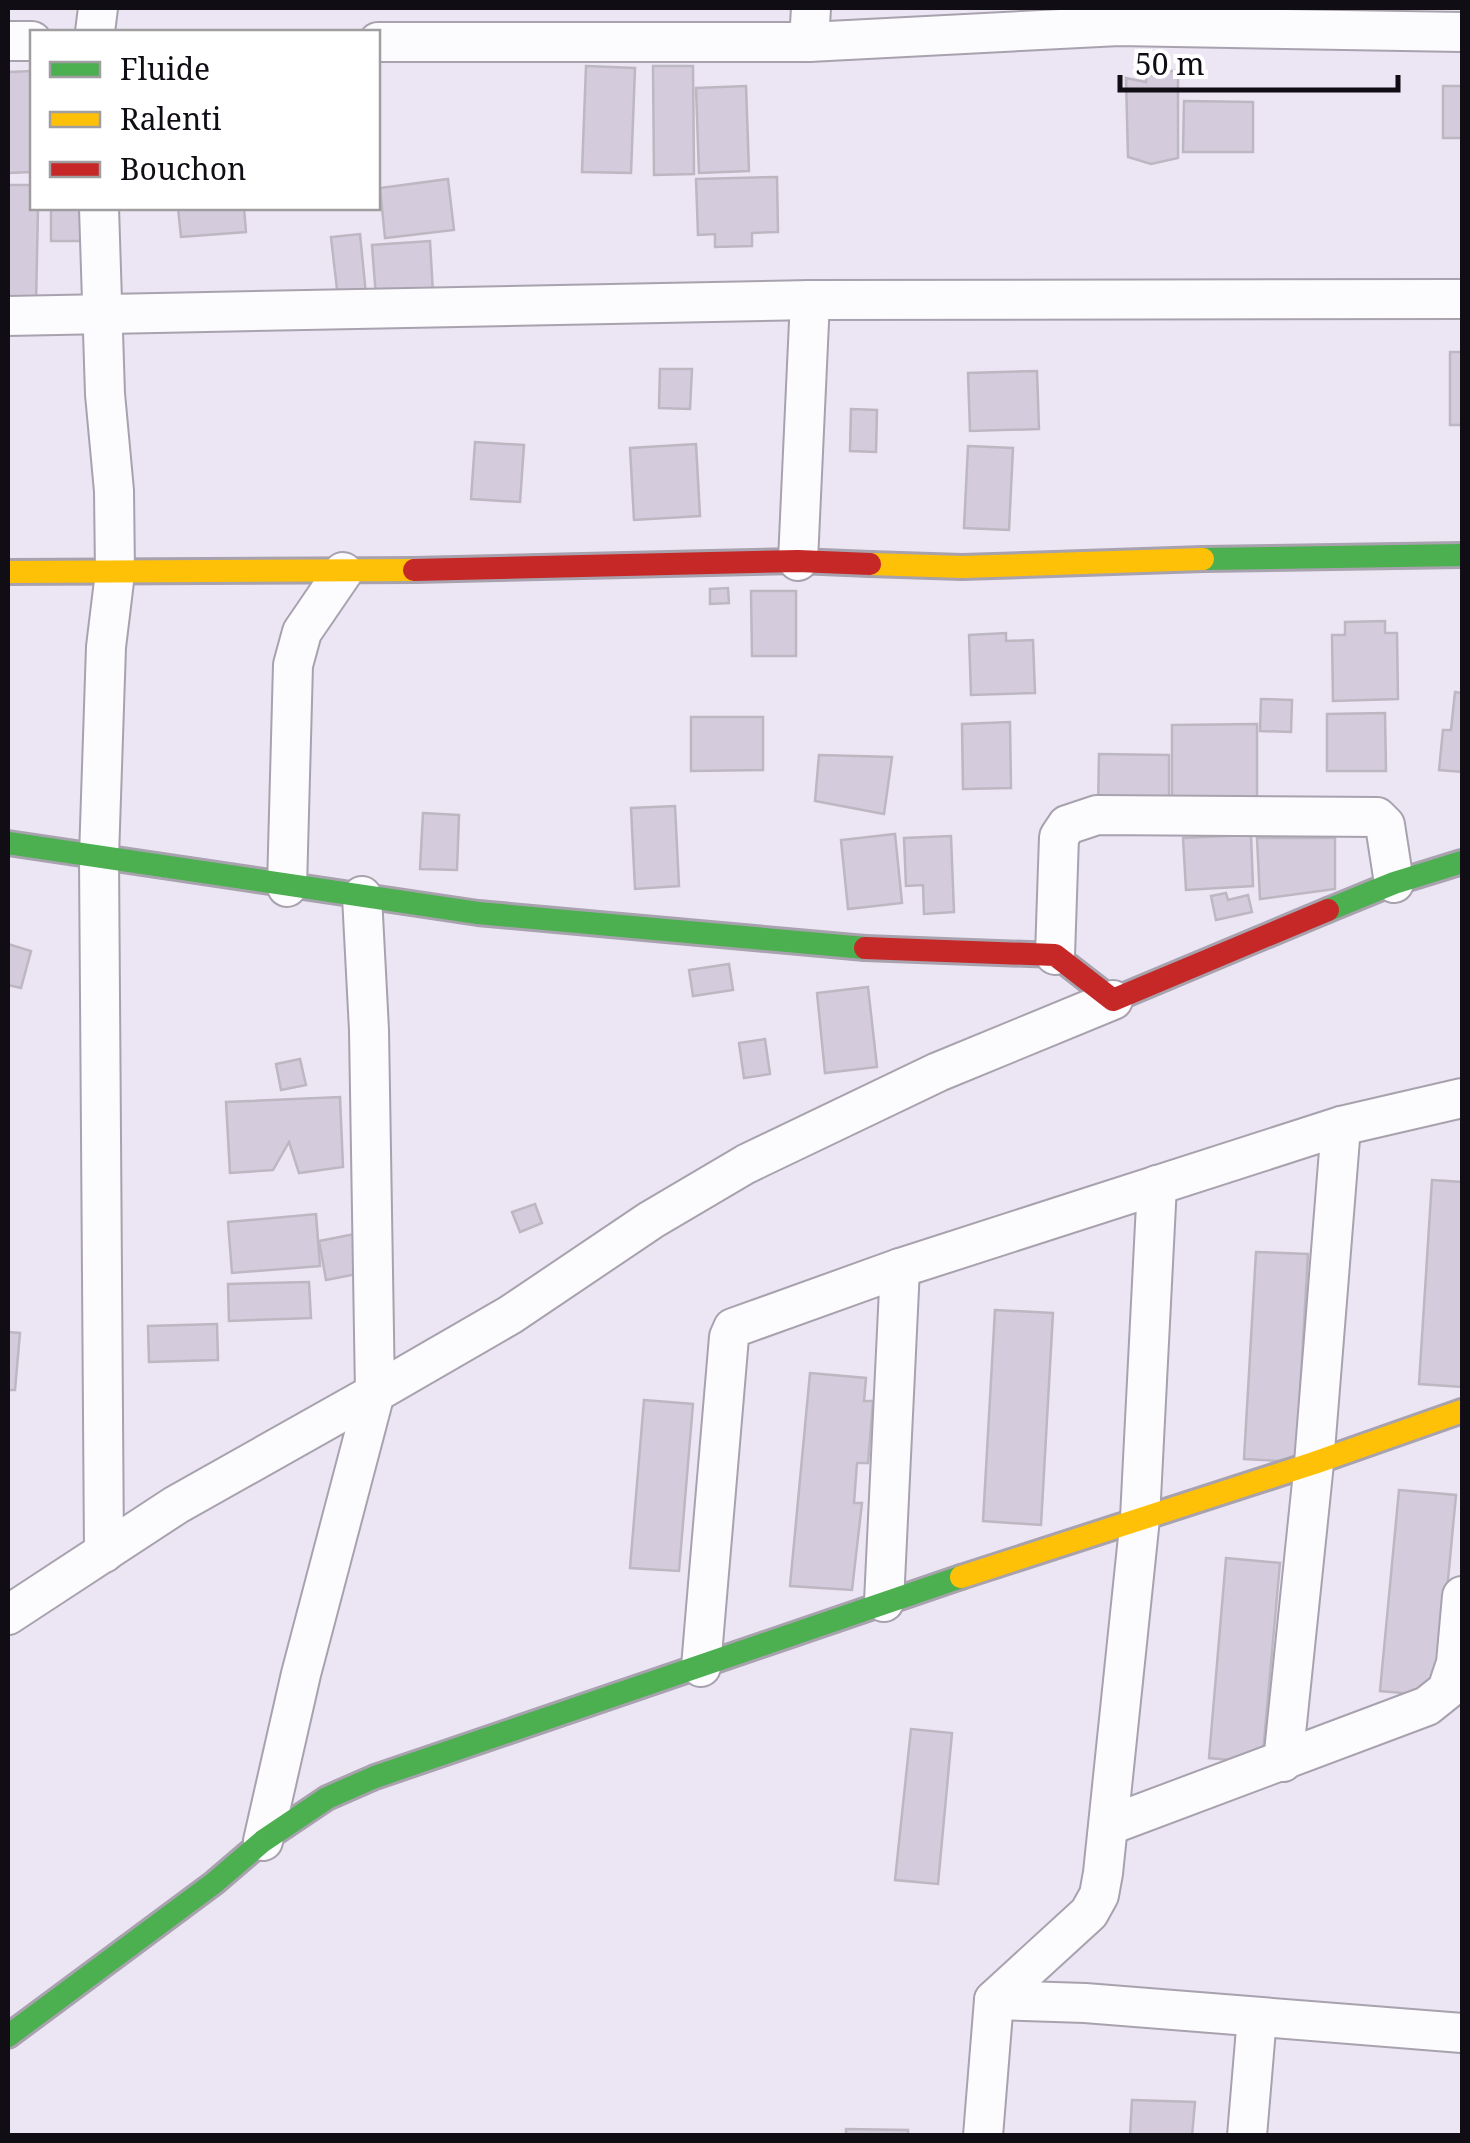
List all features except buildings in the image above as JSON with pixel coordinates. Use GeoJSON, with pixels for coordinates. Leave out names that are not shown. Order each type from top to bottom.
{"type":"FeatureCollection","features":[{"type":"Feature","properties":{"kind":"street"},"geometry":{"type":"LineString","coordinates":[[380,42],[810,25],[1462,32]]}},
{"type":"Feature","properties":{"kind":"street"},"geometry":{"type":"LineString","coordinates":[[99,210],[115,573],[106,648],[99,857],[104,1552]]}},
{"type":"Feature","properties":{"kind":"street"},"geometry":{"type":"LineString","coordinates":[[8,316],[810,300],[1462,299]]}},
{"type":"Feature","properties":{"kind":"street"},"geometry":{"type":"LineString","coordinates":[[798,561],[810,300]]}},
{"type":"Feature","properties":{"kind":"street"},"geometry":{"type":"LineString","coordinates":[[8,572],[343,572],[798,561],[962,568],[1095,560],[1462,555]]}},
{"type":"Feature","properties":{"kind":"street"},"geometry":{"type":"LineString","coordinates":[[287,887],[293,665],[302,632],[343,572]]}},
{"type":"Feature","properties":{"kind":"street"},"geometry":{"type":"LineString","coordinates":[[1055,955],[1059,837],[1067,825],[1096,814],[1376,817],[1385,825],[1394,883]]}},
{"type":"Feature","properties":{"kind":"street"},"geometry":{"type":"LineString","coordinates":[[8,843],[478,913],[781,942],[948,953],[1055,955],[1114,1000]]}},
{"type":"Feature","properties":{"kind":"street"},"geometry":{"type":"LineString","coordinates":[[8,1615],[176,1505],[510,1315],[651,1220],[746,1164],[938,1072],[1394,883],[1462,862]]}},
{"type":"Feature","properties":{"kind":"street"},"geometry":{"type":"LineString","coordinates":[[262,1841],[301,1674],[375,1394],[370,1084],[362,896]]}},
{"type":"Feature","properties":{"kind":"street"},"geometry":{"type":"LineString","coordinates":[[702,1667],[729,1336],[738,1325],[900,1268],[1341,1126],[1462,1098]]}},
{"type":"Feature","properties":{"kind":"street"},"geometry":{"type":"LineString","coordinates":[[1283,1762],[1314,1463],[1341,1126]]}},
{"type":"Feature","properties":{"kind":"street"},"geometry":{"type":"LineString","coordinates":[[983,2136],[994,2000],[1089,1913],[1098,1895],[1110,1825],[1140,1518],[1157,1185]]}},
{"type":"Feature","properties":{"kind":"street"},"geometry":{"type":"LineString","coordinates":[[884,1602],[900,1268]]}},
{"type":"Feature","properties":{"kind":"street"},"geometry":{"type":"LineString","coordinates":[[8,2036],[214,1883],[262,1841],[326,1798],[884,1602],[1462,1411]]}},
{"type":"Feature","properties":{"kind":"street"},"geometry":{"type":"LineString","coordinates":[[1110,1825],[1428,1706],[1448,1690],[1456,1664],[1462,1596]]}},
{"type":"Feature","properties":{"kind":"street"},"geometry":{"type":"LineString","coordinates":[[994,2000],[1086,2003],[1462,2033]]}},
{"type":"Feature","properties":{"kind":"street"},"geometry":{"type":"LineString","coordinates":[[1248,2136],[1257,2016]]}},
{"type":"Feature","properties":{"kind":"traffic: fast"},"geometry":{"type":"LineString","coordinates":[[1203,559],[1462,555]]}},
{"type":"Feature","properties":{"kind":"traffic: fast"},"geometry":{"type":"LineString","coordinates":[[8,843],[478,913],[865,948]]}},
{"type":"Feature","properties":{"kind":"traffic: fast"},"geometry":{"type":"LineString","coordinates":[[1328,910],[1394,883],[1462,862]]}},
{"type":"Feature","properties":{"kind":"traffic: fast"},"geometry":{"type":"LineString","coordinates":[[8,2036],[214,1883],[263,1841],[327,1798],[375,1777],[961,1577]]}},
{"type":"Feature","properties":{"kind":"traffic: slow"},"geometry":{"type":"LineString","coordinates":[[870,564],[962,567],[1203,559]]}},
{"type":"Feature","properties":{"kind":"traffic: slow"},"geometry":{"type":"LineString","coordinates":[[8,572],[414,570]]}},
{"type":"Feature","properties":{"kind":"traffic: slow"},"geometry":{"type":"LineString","coordinates":[[961,1577],[1462,1411]]}},
{"type":"Feature","properties":{"kind":"traffic: jam"},"geometry":{"type":"LineString","coordinates":[[414,570],[798,561],[870,564]]}},
{"type":"Feature","properties":{"kind":"traffic: jam"},"geometry":{"type":"LineString","coordinates":[[865,948],[1055,955],[1113,1000],[1328,910]]}}]}
